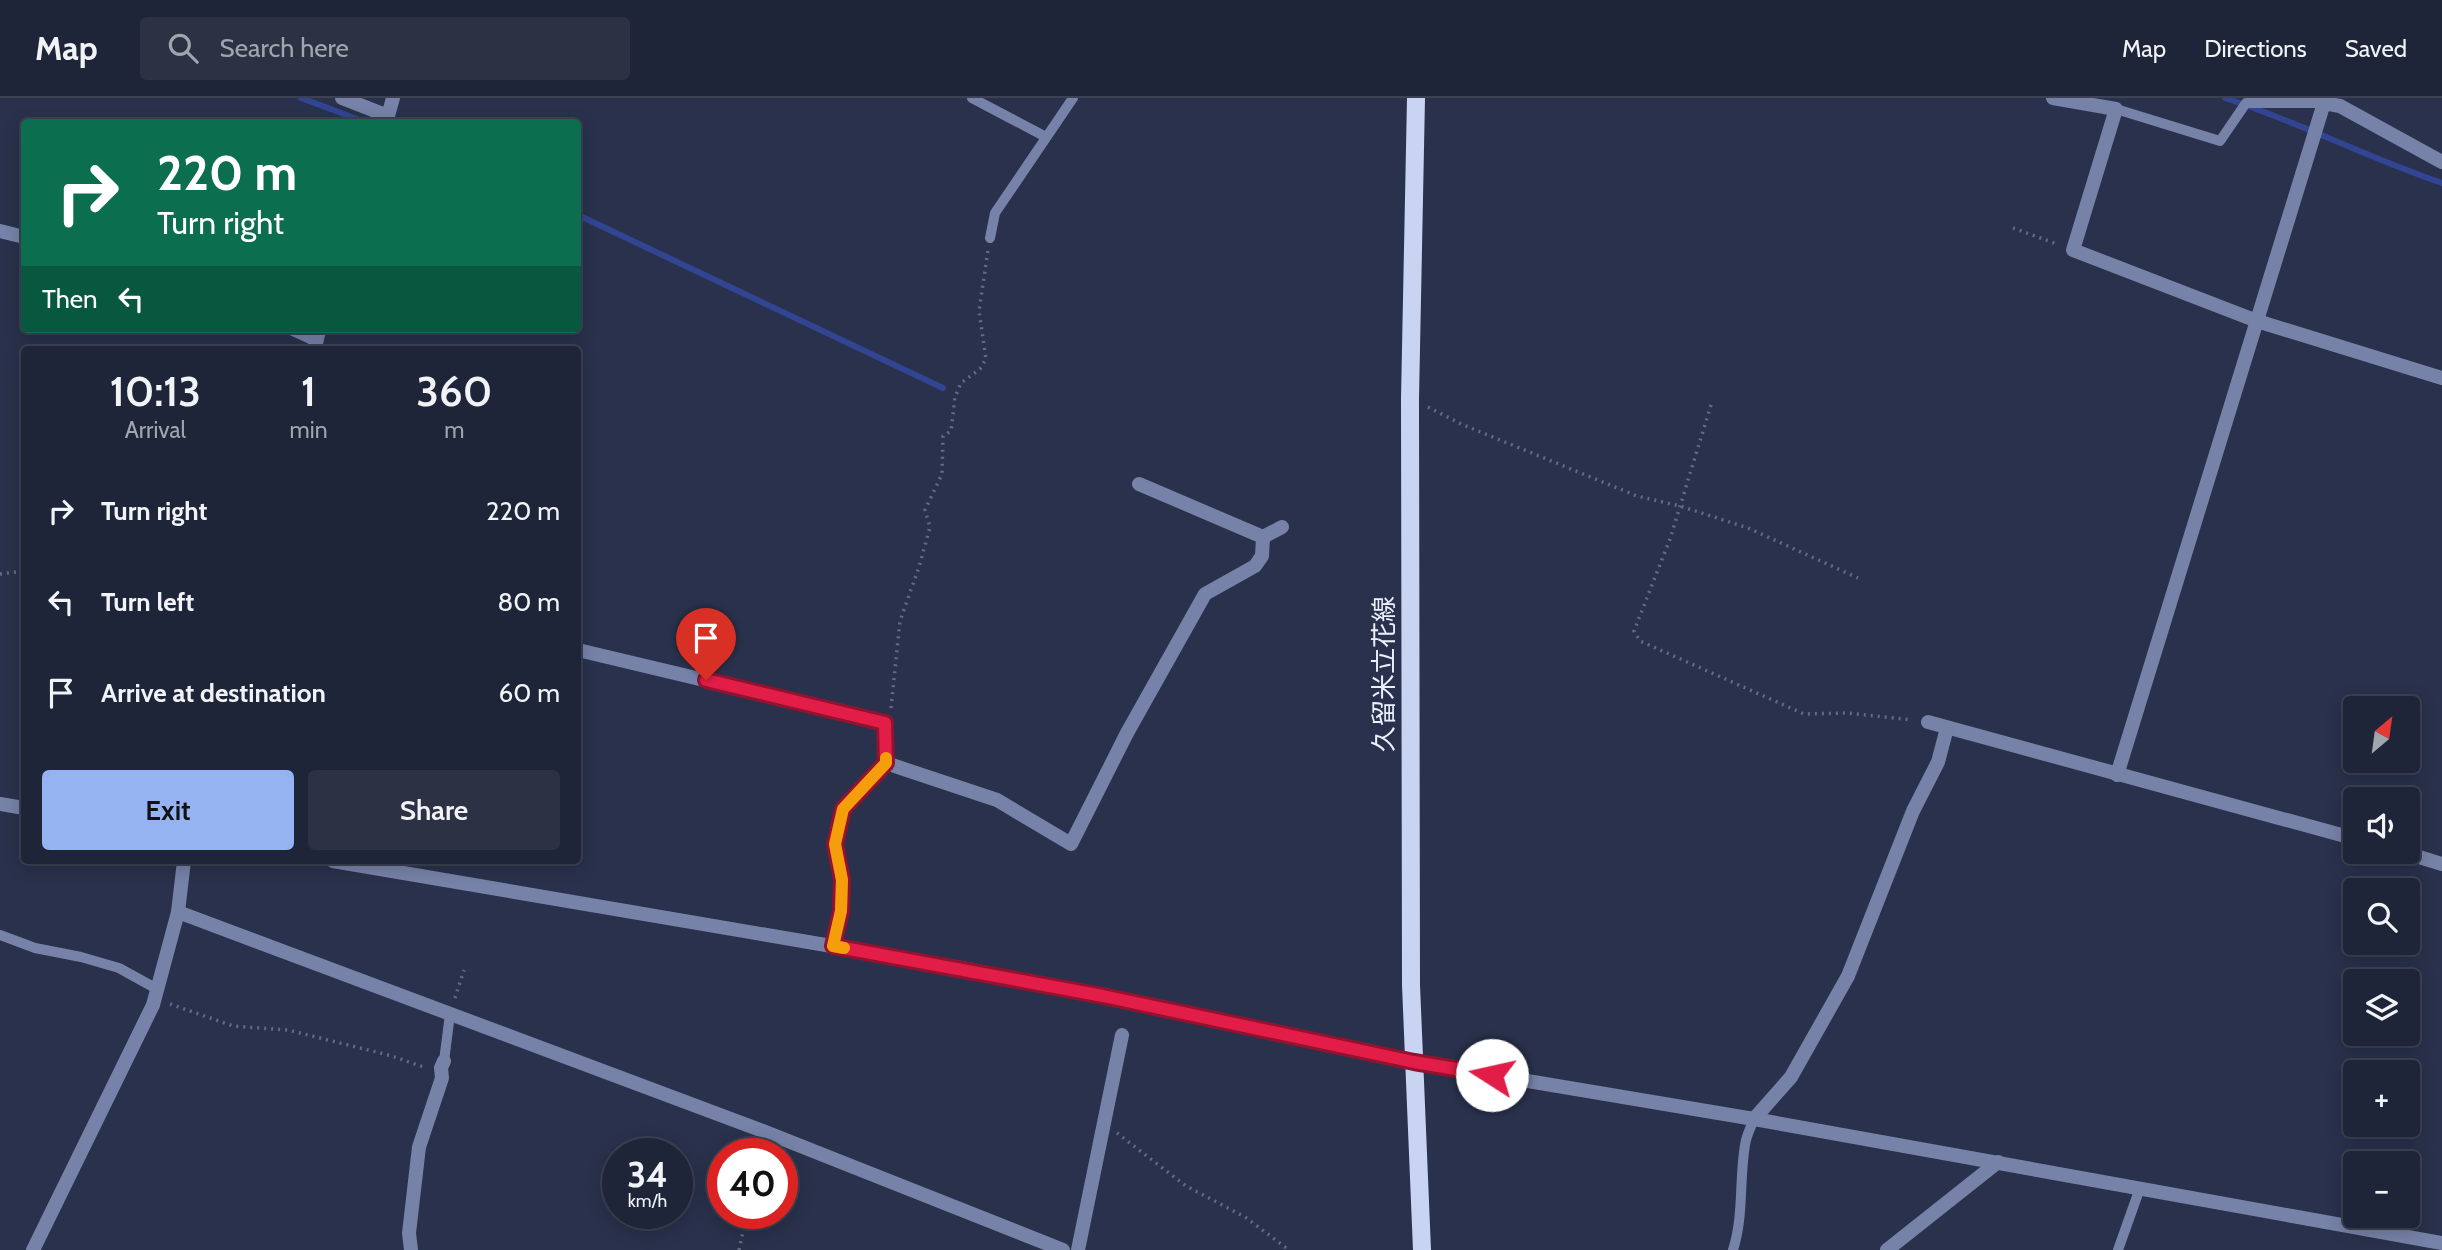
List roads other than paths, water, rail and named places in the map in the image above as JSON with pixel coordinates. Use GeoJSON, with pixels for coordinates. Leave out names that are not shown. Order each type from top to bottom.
{"type":"FeatureCollection","features":[{"type":"Feature","properties":{"kind":"main road","name":"久留米立花線"},"geometry":{"type":"LineString","coordinates":[[1416,98],[1410,398],[1410,985],[1422,1250]]}},
{"type":"Feature","properties":{"kind":"street"},"geometry":{"type":"LineString","coordinates":[[342,98],[388,116],[393,98]]}},
{"type":"Feature","properties":{"kind":"street"},"geometry":{"type":"LineString","coordinates":[[2053,98],[2116,110],[2073,250],[2257,321],[2442,378]]}},
{"type":"Feature","properties":{"kind":"street"},"geometry":{"type":"LineString","coordinates":[[2117,775],[2325,101],[2340,106],[2442,162]]}},
{"type":"Feature","properties":{"kind":"street"},"geometry":{"type":"LineString","coordinates":[[0,231],[21,236]]}},
{"type":"Feature","properties":{"kind":"street"},"geometry":{"type":"LineString","coordinates":[[300,333],[317,343]]}},
{"type":"Feature","properties":{"kind":"street"},"geometry":{"type":"LineString","coordinates":[[1139,484],[1263,537]]}},
{"type":"Feature","properties":{"kind":"street"},"geometry":{"type":"LineString","coordinates":[[1263,537],[1282,527]]}},
{"type":"Feature","properties":{"kind":"street"},"geometry":{"type":"LineString","coordinates":[[886,763],[997,800],[1071,844],[1127,733],[1205,594],[1255,566],[1262,556],[1263,537]]}},
{"type":"Feature","properties":{"kind":"street"},"geometry":{"type":"LineString","coordinates":[[581,651],[885,723],[886,763],[843,809],[835,844],[842,880],[841,911],[833,946]]}},
{"type":"Feature","properties":{"kind":"street"},"geometry":{"type":"LineString","coordinates":[[1928,722],[2343,836]]}},
{"type":"Feature","properties":{"kind":"street"},"geometry":{"type":"LineString","coordinates":[[1754,1119],[1791,1076],[1848,976],[1913,811],[1938,762],[1947,728]]}},
{"type":"Feature","properties":{"kind":"street"},"geometry":{"type":"LineString","coordinates":[[0,804],[21,808]]}},
{"type":"Feature","properties":{"kind":"street"},"geometry":{"type":"LineString","coordinates":[[2420,857],[2442,864]]}},
{"type":"Feature","properties":{"kind":"street"},"geometry":{"type":"LineString","coordinates":[[33,1250],[156,994],[178,912],[184,864]]}},
{"type":"Feature","properties":{"kind":"street"},"geometry":{"type":"LineString","coordinates":[[351,864],[833,946],[1116,998],[1414,1062],[1754,1119],[2442,1243]]}},
{"type":"Feature","properties":{"kind":"street"},"geometry":{"type":"LineString","coordinates":[[178,912],[763,1131],[1063,1250]]}},
{"type":"Feature","properties":{"kind":"street"},"geometry":{"type":"LineString","coordinates":[[1078,1250],[1122,1035]]}},
{"type":"Feature","properties":{"kind":"street"},"geometry":{"type":"LineString","coordinates":[[411,1250],[409,1233],[419,1147],[442,1078],[443,1067]]}},
{"type":"Feature","properties":{"kind":"street"},"geometry":{"type":"LineString","coordinates":[[1887,1250],[1998,1163]]}},
{"type":"Feature","properties":{"kind":"lane"},"geometry":{"type":"LineString","coordinates":[[972,98],[1046,137]]}},
{"type":"Feature","properties":{"kind":"lane"},"geometry":{"type":"LineString","coordinates":[[990,238],[995,213],[1073,98]]}},
{"type":"Feature","properties":{"kind":"lane"},"geometry":{"type":"LineString","coordinates":[[2116,110],[2220,141],[2246,103],[2325,101]]}},
{"type":"Feature","properties":{"kind":"lane"},"geometry":{"type":"LineString","coordinates":[[0,935],[35,948],[119,968],[156,994]]}},
{"type":"Feature","properties":{"kind":"lane"},"geometry":{"type":"LineString","coordinates":[[443,1067],[450,1014]]}},
{"type":"Feature","properties":{"kind":"lane"},"geometry":{"type":"LineString","coordinates":[[1733,1250],[1742,1203],[1745,1143],[1754,1119]]}},
{"type":"Feature","properties":{"kind":"lane"},"geometry":{"type":"LineString","coordinates":[[2118,1250],[2140,1188]]}},
{"type":"Feature","properties":{"kind":"waterway"},"geometry":{"type":"LineString","coordinates":[[301,98],[357,119]]}},
{"type":"Feature","properties":{"kind":"waterway"},"geometry":{"type":"LineString","coordinates":[[2225,98],[2442,183]]}},
{"type":"Feature","properties":{"kind":"waterway"},"geometry":{"type":"LineString","coordinates":[[581,216],[943,388]]}}]}
